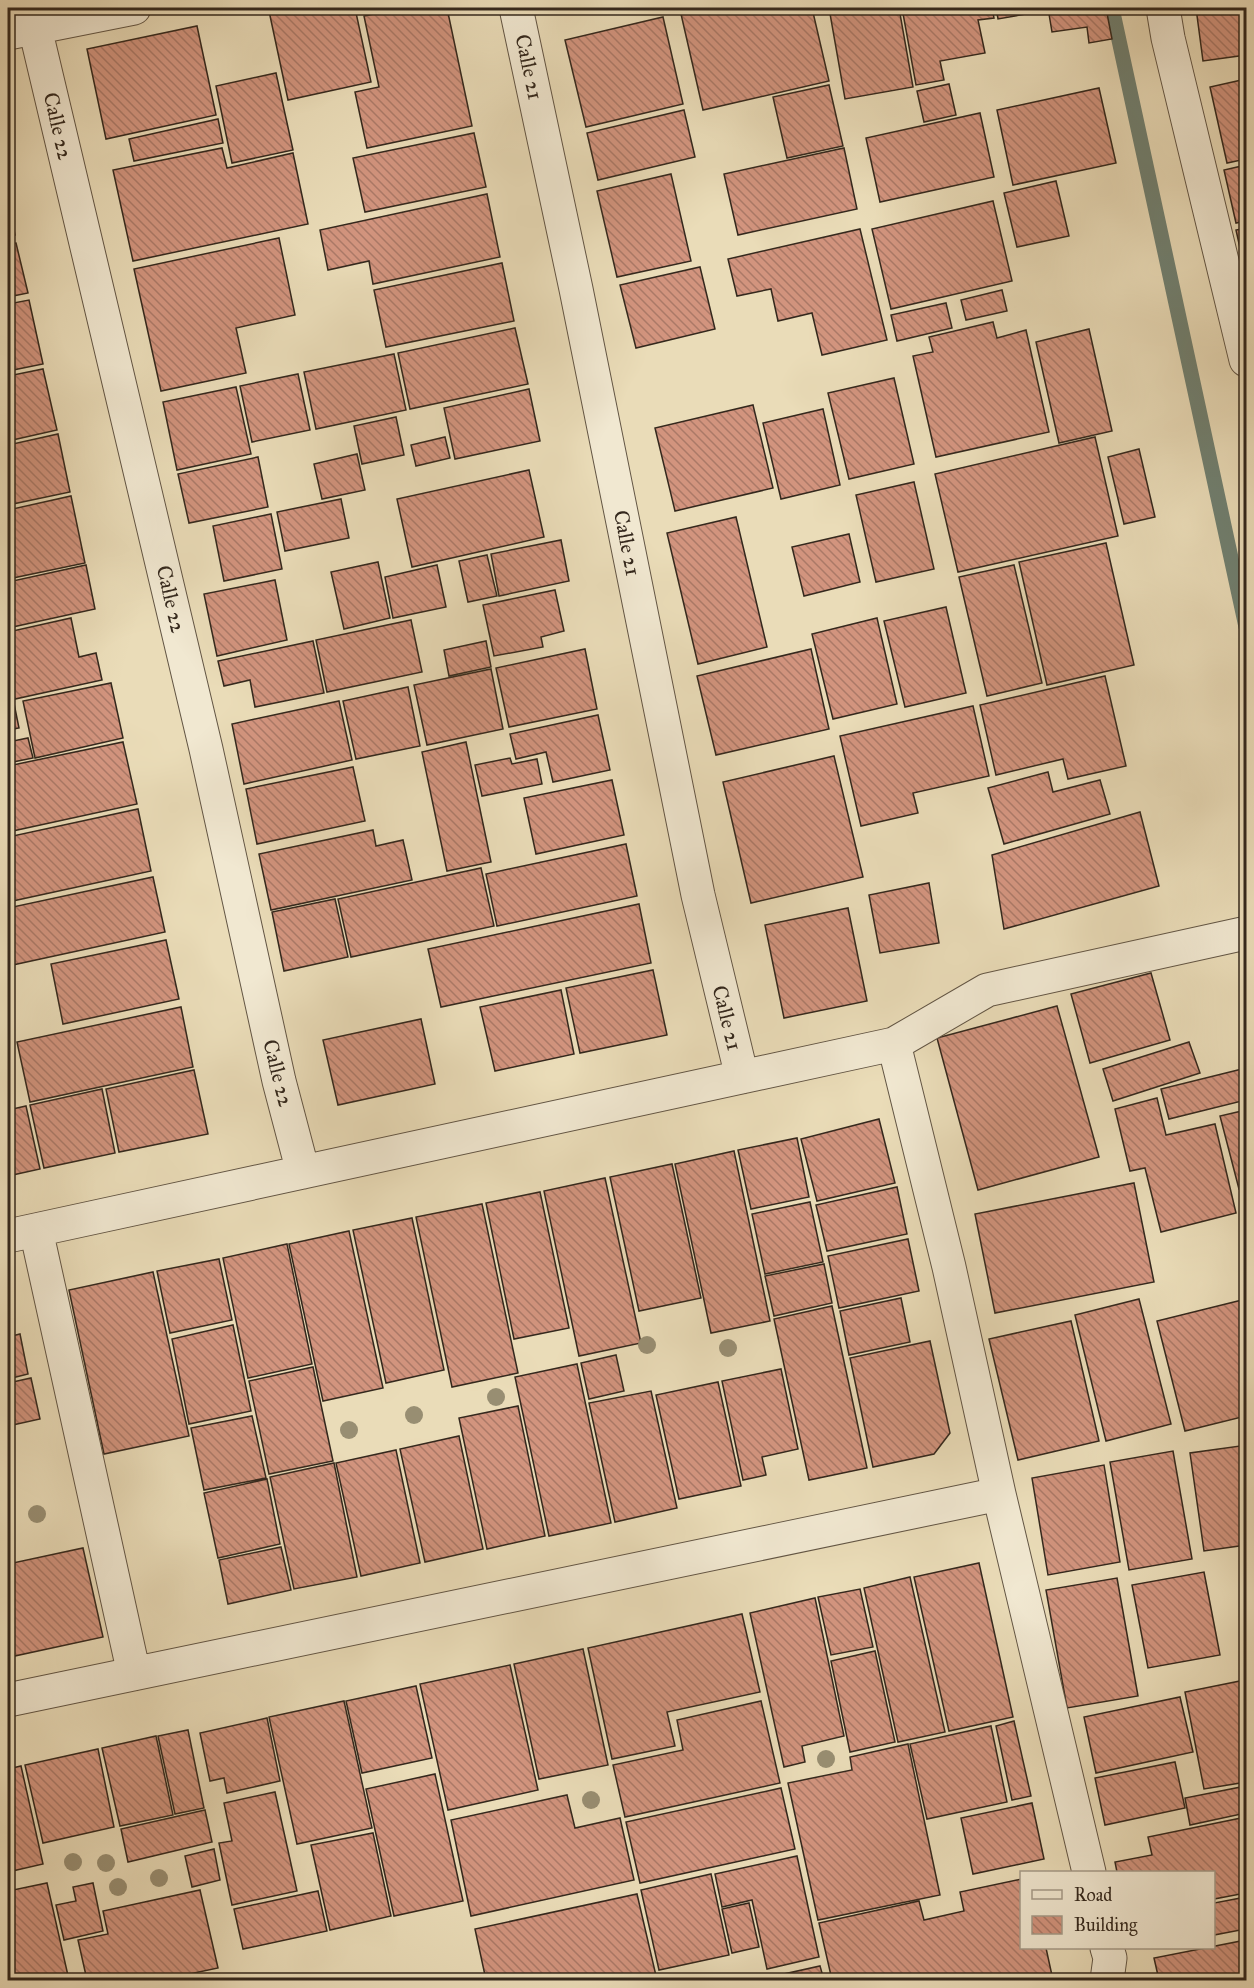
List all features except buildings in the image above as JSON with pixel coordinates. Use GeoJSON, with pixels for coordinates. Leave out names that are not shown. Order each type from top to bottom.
{"type":"FeatureCollection","features":[{"type":"Feature","properties":{"kind":"street"},"geometry":{"type":"LineString","coordinates":[[21,30],[134,8]]}},
{"type":"Feature","properties":{"kind":"street","name":"Calle 21"},"geometry":{"type":"LineString","coordinates":[[516,8],[576,289],[698,895],[741,1077]]}},
{"type":"Feature","properties":{"kind":"street"},"geometry":{"type":"LineString","coordinates":[[1163,8],[1171,50],[1246,360]]}},
{"type":"Feature","properties":{"kind":"street","name":"Calle 22"},"geometry":{"type":"LineString","coordinates":[[21,30],[206,749],[279,1081],[303,1172]]}},
{"type":"Feature","properties":{"kind":"street"},"geometry":{"type":"LineString","coordinates":[[134,1674],[22,1233],[894,1044],[987,990],[1246,933]]}},
{"type":"Feature","properties":{"kind":"street"},"geometry":{"type":"LineString","coordinates":[[894,1044],[950,1267],[999,1494],[1089,1871]]}},
{"type":"Feature","properties":{"kind":"street"},"geometry":{"type":"LineString","coordinates":[[8,1700],[999,1494]]}},
{"type":"Feature","properties":{"kind":"street"},"geometry":{"type":"LineString","coordinates":[[1107,1980],[1110,1958],[1108,1949]]}},
{"type":"Feature","properties":{"kind":"waterway"},"geometry":{"type":"LineString","coordinates":[[1112,8],[1246,627]]}}]}
